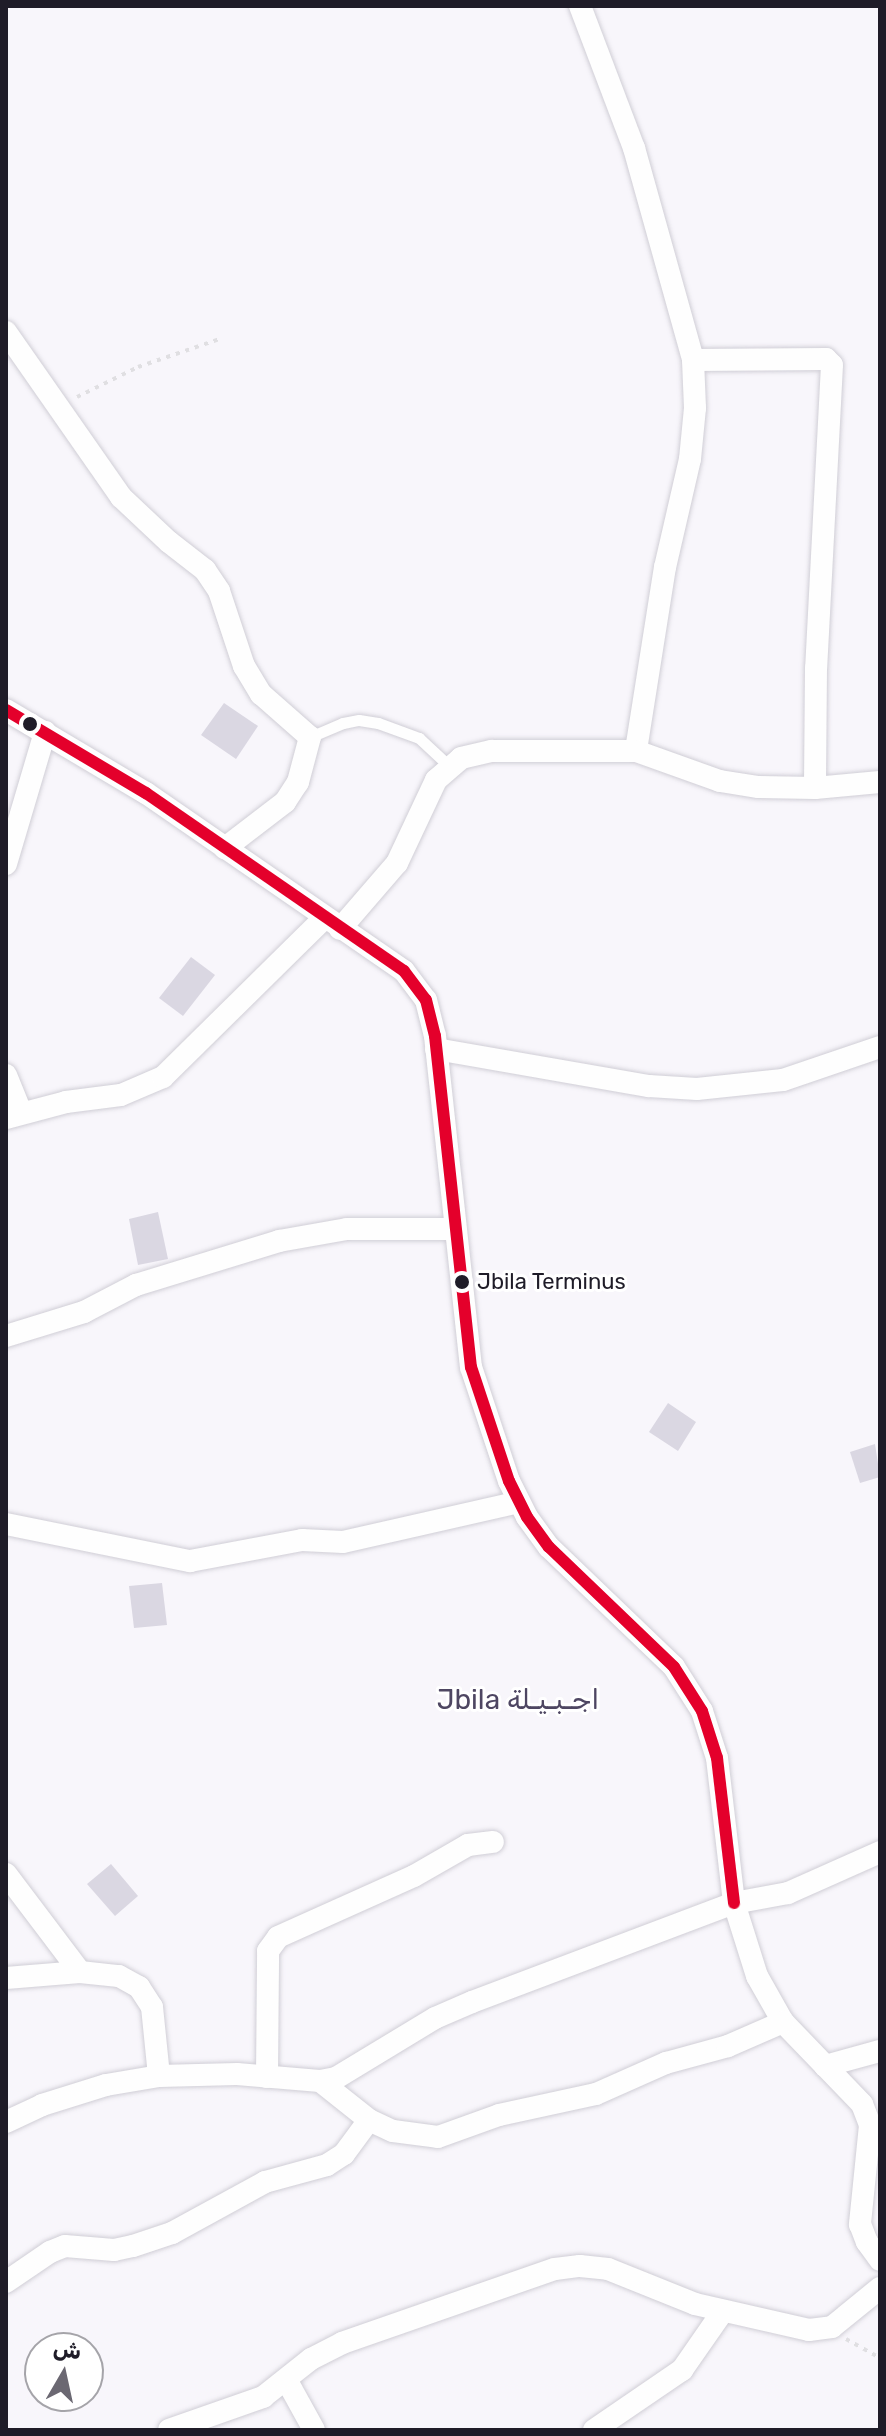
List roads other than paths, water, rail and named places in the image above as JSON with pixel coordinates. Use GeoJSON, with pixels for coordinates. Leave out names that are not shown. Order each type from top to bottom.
{"type":"FeatureCollection","features":[{"type":"Feature","properties":{"kind":"street"},"geometry":{"type":"LineString","coordinates":[[580,6],[634,148],[693,360],[695,408],[690,459],[665,567],[636,751]]}},
{"type":"Feature","properties":{"kind":"street"},"geometry":{"type":"LineString","coordinates":[[6,332],[121,497],[169,542],[205,570],[219,591],[244,666],[261,694],[310,737],[298,782],[285,802],[225,848]]}},
{"type":"Feature","properties":{"kind":"street"},"geometry":{"type":"LineString","coordinates":[[693,360],[826,359],[832,365],[816,668],[815,788]]}},
{"type":"Feature","properties":{"kind":"street"},"geometry":{"type":"LineString","coordinates":[[6,710],[146,793],[404,971],[426,1000],[436,1049],[471,1367],[519,1502],[549,1547],[674,1667],[702,1711],[717,1758],[734,1903],[757,1976],[783,2022],[862,2104],[870,2125],[860,2224],[867,2242],[880,2260]]}},
{"type":"Feature","properties":{"kind":"street"},"geometry":{"type":"LineString","coordinates":[[6,864],[45,732]]}},
{"type":"Feature","properties":{"kind":"street"},"geometry":{"type":"LineString","coordinates":[[6,1075],[13,1115],[121,1095],[163,1077],[397,863],[436,780],[448,765],[461,758],[492,751],[636,751],[720,781],[759,787],[815,788],[880,782]]}},
{"type":"Feature","properties":{"kind":"street"},"geometry":{"type":"LineString","coordinates":[[436,1049],[649,1086],[697,1089],[783,1080],[880,1047]]}},
{"type":"Feature","properties":{"kind":"street"},"geometry":{"type":"LineString","coordinates":[[6,1336],[84,1312],[136,1285],[279,1241],[347,1229],[454,1229]]}},
{"type":"Feature","properties":{"kind":"street"},"geometry":{"type":"LineString","coordinates":[[6,1524],[190,1561],[302,1540],[343,1542],[519,1502]]}},
{"type":"Feature","properties":{"kind":"street"},"geometry":{"type":"LineString","coordinates":[[267,2077],[268,1951],[278,1937],[414,1876],[468,1845],[493,1842]]}},
{"type":"Feature","properties":{"kind":"street"},"geometry":{"type":"LineString","coordinates":[[6,2122],[42,2105],[106,2085],[159,2076],[320,2081],[352,2071],[435,2018],[472,2002],[734,1903],[788,1893],[880,1852]]}},
{"type":"Feature","properties":{"kind":"street"},"geometry":{"type":"LineString","coordinates":[[6,1874],[80,1972]]}},
{"type":"Feature","properties":{"kind":"street"},"geometry":{"type":"LineString","coordinates":[[6,1978],[80,1972],[119,1976],[139,1987],[152,2007],[159,2076]]}},
{"type":"Feature","properties":{"kind":"street"},"geometry":{"type":"LineString","coordinates":[[320,2081],[369,2120],[393,2131],[438,2137],[499,2115],[596,2094],[666,2063],[728,2046],[783,2022]]}},
{"type":"Feature","properties":{"kind":"street"},"geometry":{"type":"LineString","coordinates":[[825,2066],[880,2051]]}},
{"type":"Feature","properties":{"kind":"street"},"geometry":{"type":"LineString","coordinates":[[6,2282],[50,2252],[65,2246],[114,2250],[133,2246],[172,2233],[265,2182],[327,2165],[344,2154],[369,2120]]}},
{"type":"Feature","properties":{"kind":"street"},"geometry":{"type":"LineString","coordinates":[[169,2430],[263,2397],[311,2359],[342,2343],[555,2269],[580,2266],[608,2269],[695,2304],[809,2330],[832,2327],[880,2288]]}},
{"type":"Feature","properties":{"kind":"street"},"geometry":{"type":"LineString","coordinates":[[594,2430],[682,2370],[723,2311]]}},
{"type":"Feature","properties":{"kind":"street"},"geometry":{"type":"LineString","coordinates":[[287,2381],[314,2430]]}},
{"type":"Feature","properties":{"kind":"lane"},"geometry":{"type":"LineString","coordinates":[[310,737],[343,723],[359,720],[378,723],[419,738],[448,765]]}},
{"type":"Feature","properties":{"kind":"place","name":"Jbila Terminus"},"geometry":{"type":"Point","coordinates":[462,1282]}},
{"type":"Feature","properties":{"kind":"district","name":"Jbila اجـبـيـلة"},"geometry":{"type":"Point","coordinates":[518,1700]}}]}
